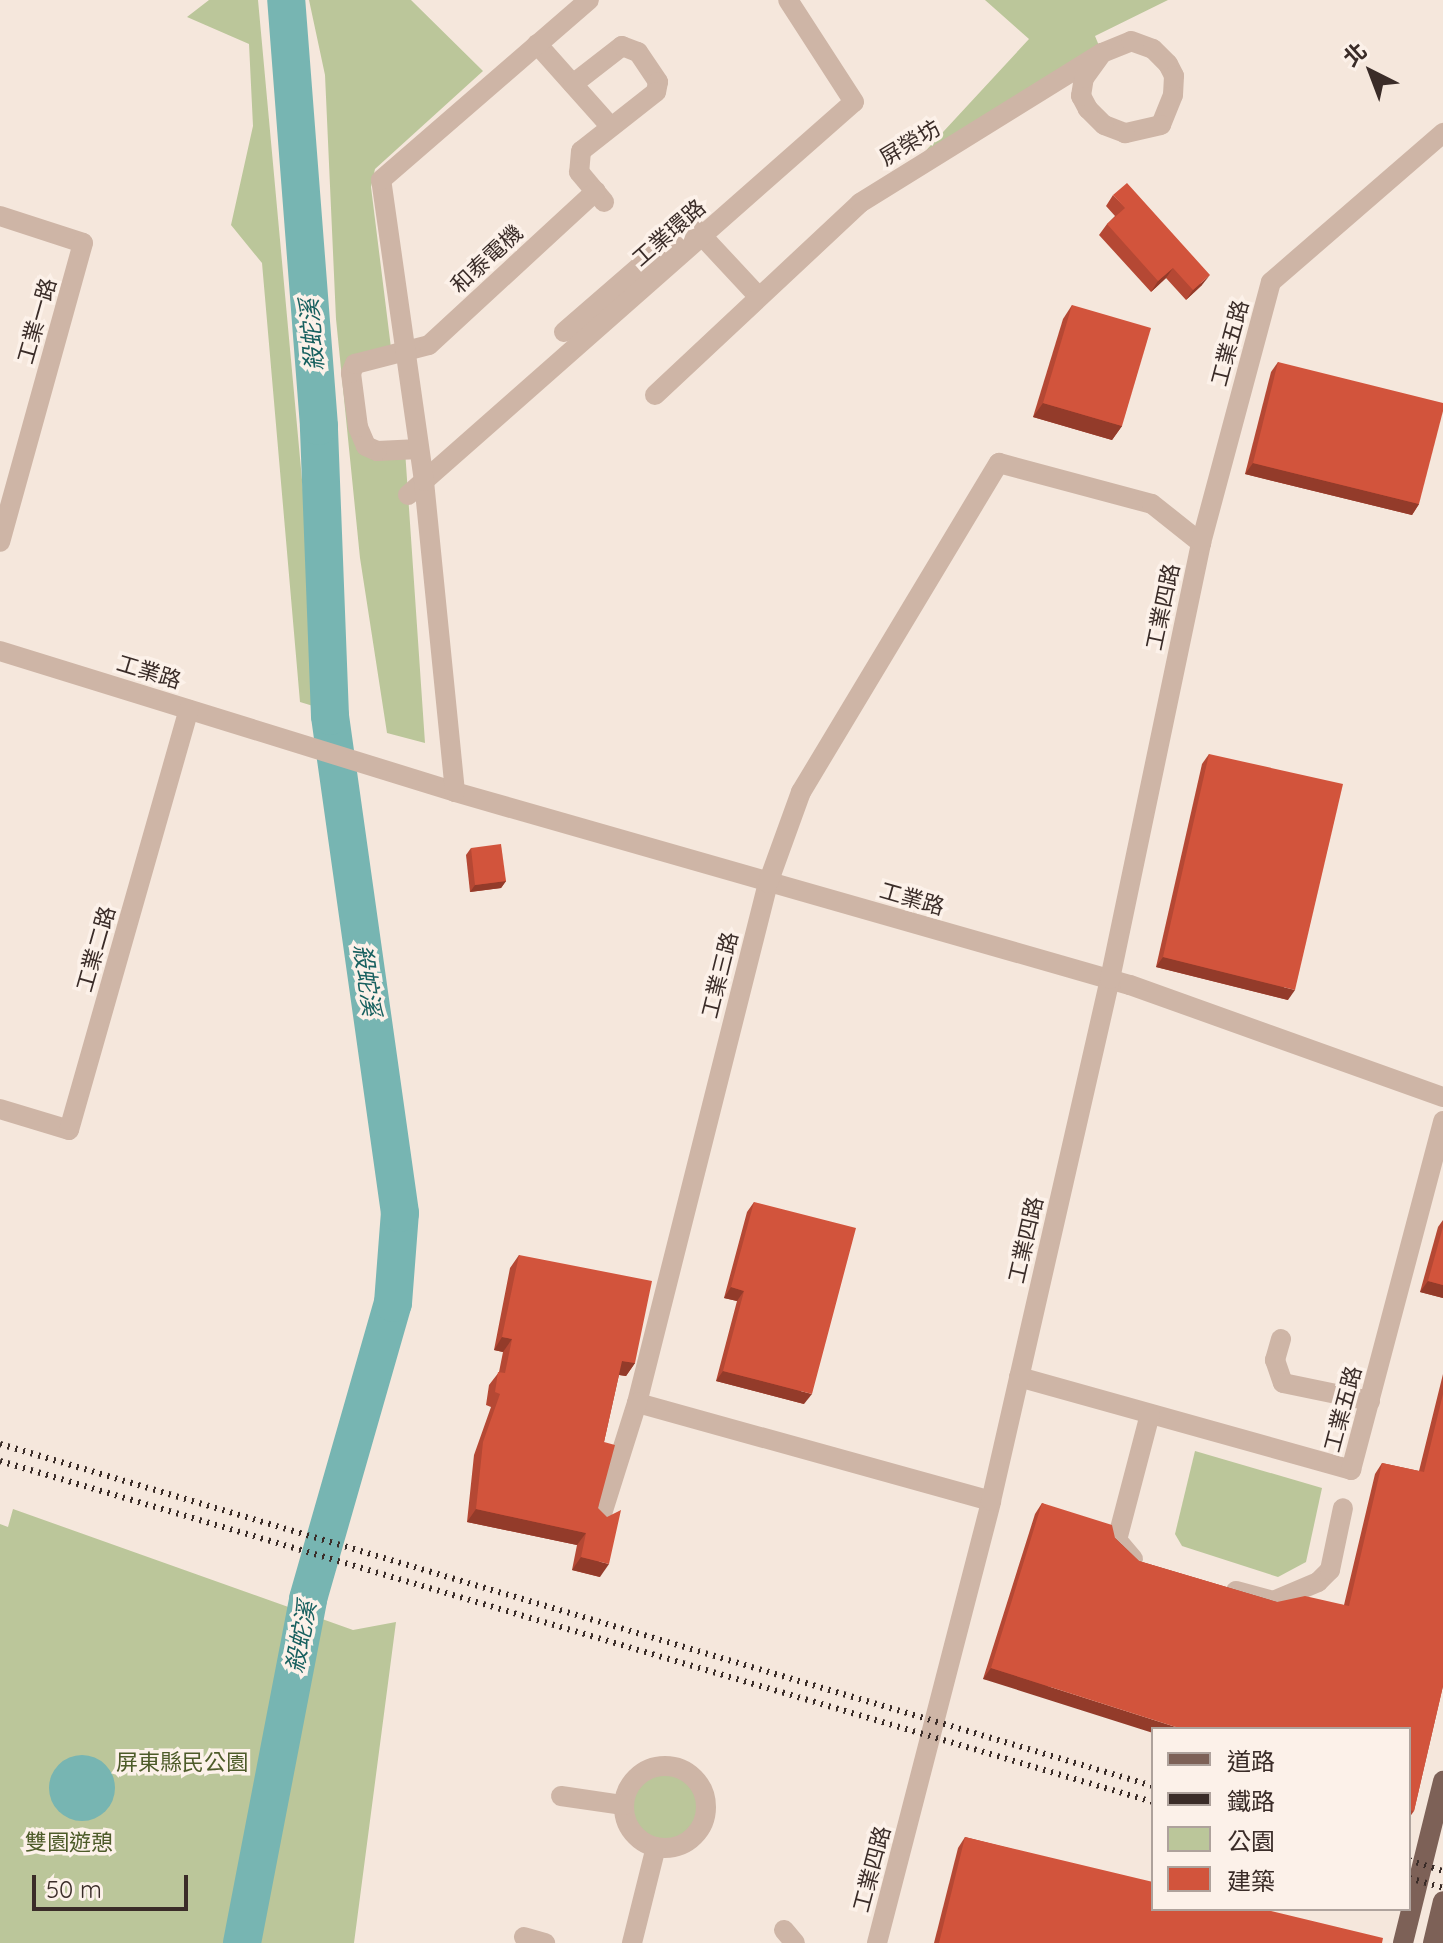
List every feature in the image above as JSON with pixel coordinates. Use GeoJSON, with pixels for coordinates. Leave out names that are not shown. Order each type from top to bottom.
{"type":"FeatureCollection","features":[{"type":"Feature","properties":{"kind":"main road"},"geometry":{"type":"LineString","coordinates":[[1411,1911],[1443,1781]]}},
{"type":"Feature","properties":{"kind":"main road"},"geometry":{"type":"LineString","coordinates":[[1433,1943],[1443,1901]]}},
{"type":"Feature","properties":{"kind":"main road"},"geometry":{"type":"LineString","coordinates":[[1403,1943],[1411,1911]]}},
{"type":"Feature","properties":{"kind":"street"},"geometry":{"type":"LineString","coordinates":[[455,792],[424,481],[381,180],[589,0]]}},
{"type":"Feature","properties":{"kind":"street","name":"工業環路"},"geometry":{"type":"LineString","coordinates":[[408,495],[854,102],[788,0]]}},
{"type":"Feature","properties":{"kind":"street","name":"屏榮坊"},"geometry":{"type":"LineString","coordinates":[[655,395],[860,203],[1102,53],[1131,41],[1153,49],[1168,64],[1174,76],[1173,95],[1161,125],[1125,133],[1104,125],[1088,109],[1081,96],[1084,78],[1102,53]]}},
{"type":"Feature","properties":{"kind":"street"},"geometry":{"type":"LineString","coordinates":[[537,44],[610,126]]}},
{"type":"Feature","properties":{"kind":"street","name":"和泰電機"},"geometry":{"type":"LineString","coordinates":[[419,449],[377,451],[366,446],[358,427],[351,373],[355,364],[406,354],[429,345],[600,197],[577,160],[610,126],[656,92],[656,74],[630,47],[615,48],[573,84]]}},
{"type":"Feature","properties":{"kind":"street","name":"工業五路"},"geometry":{"type":"LineString","coordinates":[[1201,543],[1271,282],[1443,133]]}},
{"type":"Feature","properties":{"kind":"street","name":"工業一路"},"geometry":{"type":"LineString","coordinates":[[0,216],[83,243],[0,542]]}},
{"type":"Feature","properties":{"kind":"street"},"geometry":{"type":"LineString","coordinates":[[564,332],[690,223],[759,297]]}},
{"type":"Feature","properties":{"kind":"street","name":"工業三路"},"geometry":{"type":"LineString","coordinates":[[601,1517],[637,1403],[768,883],[801,792],[999,463],[1152,504],[1201,543]]}},
{"type":"Feature","properties":{"kind":"street","name":"工業四路"},"geometry":{"type":"LineString","coordinates":[[877,1943],[991,1501],[1110,979],[1201,543]]}},
{"type":"Feature","properties":{"kind":"street","name":"工業路"},"geometry":{"type":"LineString","coordinates":[[0,651],[455,792],[1110,979],[1443,1097]]}},
{"type":"Feature","properties":{"kind":"street","name":"工業二路"},"geometry":{"type":"LineString","coordinates":[[0,1109],[69,1130],[189,710]]}},
{"type":"Feature","properties":{"kind":"street","name":"工業五路"},"geometry":{"type":"LineString","coordinates":[[1019,1377],[1351,1470],[1443,1121]]}},
{"type":"Feature","properties":{"kind":"street"},"geometry":{"type":"LineString","coordinates":[[1281,1339],[1275,1360],[1283,1383],[1370,1401]]}},
{"type":"Feature","properties":{"kind":"street"},"geometry":{"type":"LineString","coordinates":[[637,1403],[991,1501]]}},
{"type":"Feature","properties":{"kind":"street"},"geometry":{"type":"LineString","coordinates":[[1150,1414],[1117,1540],[1129,1555],[1150,1565]]}},
{"type":"Feature","properties":{"kind":"street"},"geometry":{"type":"LineString","coordinates":[[1221,1586],[1273,1601],[1318,1582],[1330,1570],[1343,1508]]}},
{"type":"Feature","properties":{"kind":"street"},"geometry":{"type":"LineString","coordinates":[[671,1766],[695,1778],[706,1803],[699,1830],[678,1846],[656,1847],[631,1831],[623,1805],[626,1793],[643,1771],[671,1766]]}},
{"type":"Feature","properties":{"kind":"street"},"geometry":{"type":"LineString","coordinates":[[561,1796],[623,1805]]}},
{"type":"Feature","properties":{"kind":"street"},"geometry":{"type":"LineString","coordinates":[[632,1943],[656,1847]]}},
{"type":"Feature","properties":{"kind":"street"},"geometry":{"type":"LineString","coordinates":[[524,1937],[545,1943]]}},
{"type":"Feature","properties":{"kind":"green space"},"geometry":{"type":"Polygon","coordinates":[[[209,0],[258,0],[323,709],[300,702],[262,263],[231,225],[253,126],[249,44],[187,17],[209,0]]]}},
{"type":"Feature","properties":{"kind":"green space"},"geometry":{"type":"Polygon","coordinates":[[[309,0],[411,0],[483,71],[375,169],[371,187],[392,356],[355,364],[366,445],[405,450],[425,743],[387,733],[360,558],[336,319],[325,75],[309,0]]]}},
{"type":"Feature","properties":{"kind":"green space"},"geometry":{"type":"Polygon","coordinates":[[[985,0],[1168,0],[1095,36],[1102,53],[906,172],[1029,39],[985,0]]]}},
{"type":"Feature","properties":{"kind":"green space"},"geometry":{"type":"Polygon","coordinates":[[[1195,1451],[1322,1488],[1306,1562],[1278,1577],[1182,1546],[1175,1534],[1195,1451]]]}},
{"type":"Feature","properties":{"kind":"green space","name":"屏東縣民公園"},"geometry":{"type":"Polygon","coordinates":[[[13,1509],[353,1630],[396,1622],[354,1943],[0,1943],[0,1524],[8,1527],[13,1509]]]}},
{"type":"Feature","properties":{"kind":"green space"},"geometry":{"type":"Polygon","coordinates":[[[665,1766],[681,1769],[694,1778],[703,1791],[706,1807],[703,1823],[694,1836],[681,1845],[665,1848],[649,1845],[636,1836],[627,1823],[624,1807],[627,1791],[636,1778],[649,1769],[665,1766]]]}},
{"type":"Feature","properties":{"kind":"water","name":"雙園遊憩"},"geometry":{"type":"Polygon","coordinates":[[[75,1755],[89,1755],[101,1760],[110,1769],[115,1788],[113,1801],[106,1812],[89,1821],[75,1821],[63,1816],[54,1807],[49,1795],[49,1781],[54,1769],[63,1760],[75,1755]]]}},
{"type":"Feature","properties":{"kind":"building"},"geometry":{"type":"Polygon","coordinates":[[[1127,183],[1210,275],[1193,290],[1173,268],[1158,281],[1107,224],[1125,208],[1113,195],[1127,183]]]}},
{"type":"Feature","properties":{"kind":"building"},"geometry":{"type":"Polygon","coordinates":[[[1072,305],[1151,328],[1122,426],[1043,403],[1072,305]]]}},
{"type":"Feature","properties":{"kind":"building"},"geometry":{"type":"Polygon","coordinates":[[[1278,362],[1443,403],[1419,504],[1253,463],[1278,362]]]}},
{"type":"Feature","properties":{"kind":"building"},"geometry":{"type":"Polygon","coordinates":[[[1209,754],[1343,784],[1295,990],[1163,957],[1209,754]]]}},
{"type":"Feature","properties":{"kind":"building"},"geometry":{"type":"Polygon","coordinates":[[[501,844],[506,881],[475,885],[471,848],[501,844]]]}},
{"type":"Feature","properties":{"kind":"building"},"geometry":{"type":"Polygon","coordinates":[[[754,1202],[856,1228],[812,1394],[723,1371],[744,1291],[731,1287],[754,1202]]]}},
{"type":"Feature","properties":{"kind":"building"},"geometry":{"type":"Polygon","coordinates":[[[1443,1227],[1443,1285],[1428,1281],[1443,1227]]]}},
{"type":"Feature","properties":{"kind":"building"},"geometry":{"type":"Polygon","coordinates":[[[519,1255],[652,1281],[635,1363],[622,1361],[604,1442],[615,1445],[598,1508],[607,1517],[621,1510],[609,1564],[581,1557],[586,1533],[476,1509],[483,1442],[500,1394],[495,1392],[498,1372],[505,1373],[512,1339],[502,1337],[519,1255]]]}},
{"type":"Feature","properties":{"kind":"building"},"geometry":{"type":"Polygon","coordinates":[[[1443,1394],[1443,1686],[1414,1811],[1411,1810],[1411,1727],[1176,1727],[991,1668],[1042,1503],[1112,1525],[1115,1538],[1139,1561],[1277,1602],[1305,1596],[1349,1606],[1382,1463],[1424,1472],[1443,1394]]]}},
{"type":"Feature","properties":{"kind":"building"},"geometry":{"type":"Polygon","coordinates":[[[965,1837],[1151,1882],[1151,1911],[1271,1911],[1383,1938],[1382,1943],[939,1943],[965,1837]]]}},
{"type":"Feature","properties":{"kind":"waterway","name":"殺蛇溪"},"geometry":{"type":"LineString","coordinates":[[242,1943],[308,1599],[393,1303],[400,1213],[330,716],[319,426],[286,0]]}},
{"type":"Feature","properties":{"kind":"railway"},"geometry":{"type":"LineString","coordinates":[[0,1444],[1151,1785]]}},
{"type":"Feature","properties":{"kind":"railway"},"geometry":{"type":"LineString","coordinates":[[0,1461],[1151,1801]]}},
{"type":"Feature","properties":{"kind":"railway"},"geometry":{"type":"LineString","coordinates":[[1411,1861],[1443,1871]]}},
{"type":"Feature","properties":{"kind":"railway"},"geometry":{"type":"LineString","coordinates":[[1411,1879],[1443,1888]]}}]}
